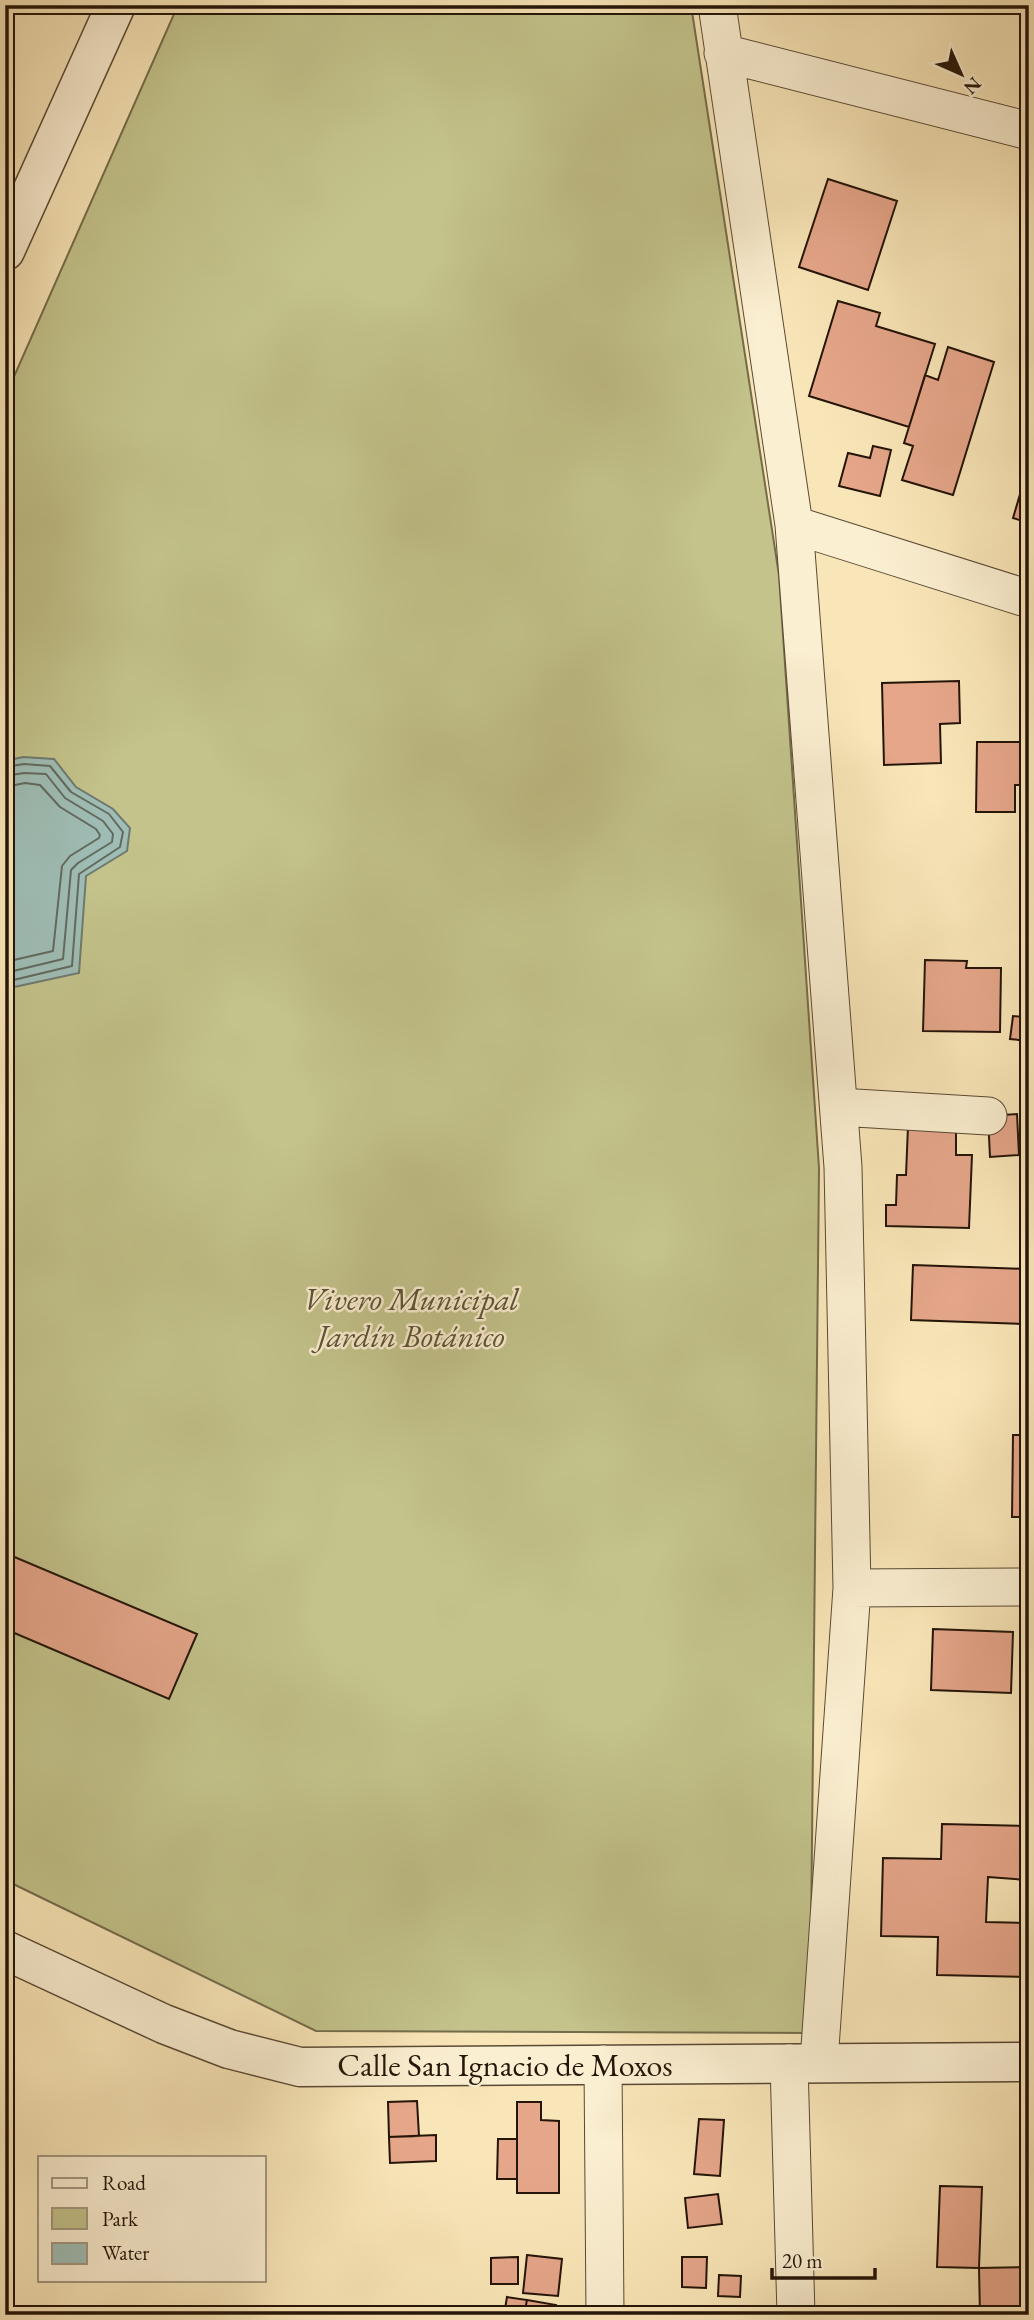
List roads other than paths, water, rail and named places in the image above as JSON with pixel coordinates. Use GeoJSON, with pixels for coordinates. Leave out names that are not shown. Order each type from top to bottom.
{"type":"FeatureCollection","features":[{"type":"Feature","properties":{"kind":"street"},"geometry":{"type":"LineString","coordinates":[[5,251],[116,5]]}},
{"type":"Feature","properties":{"kind":"street"},"geometry":{"type":"LineString","coordinates":[[717,5],[794,525],[843,1167],[852,1588],[804,2063],[796,2315]]}},
{"type":"Feature","properties":{"kind":"street"},"geometry":{"type":"LineString","coordinates":[[723,53],[1029,131]]}},
{"type":"Feature","properties":{"kind":"street"},"geometry":{"type":"LineString","coordinates":[[794,525],[1029,599]]}},
{"type":"Feature","properties":{"kind":"street"},"geometry":{"type":"LineString","coordinates":[[839,1107],[988,1116]]}},
{"type":"Feature","properties":{"kind":"street"},"geometry":{"type":"LineString","coordinates":[[852,1588],[1029,1587]]}},
{"type":"Feature","properties":{"kind":"street","name":"Calle San Ignacio de Moxos"},"geometry":{"type":"LineString","coordinates":[[5,1950],[164,2024],[229,2049],[300,2067],[1029,2062]]}},
{"type":"Feature","properties":{"kind":"street"},"geometry":{"type":"LineString","coordinates":[[603,2064],[605,2315]]}},
{"type":"Feature","properties":{"kind":"water"},"geometry":{"type":"Polygon","coordinates":[[[23,757],[54,759],[76,787],[113,809],[130,828],[127,851],[86,876],[79,973],[5,989],[5,761],[23,757]]]}},
{"type":"Feature","properties":{"kind":"park label","name":"Vivero Municipal Jardín Botánico"},"geometry":{"type":"Point","coordinates":[411,1318]}}]}
